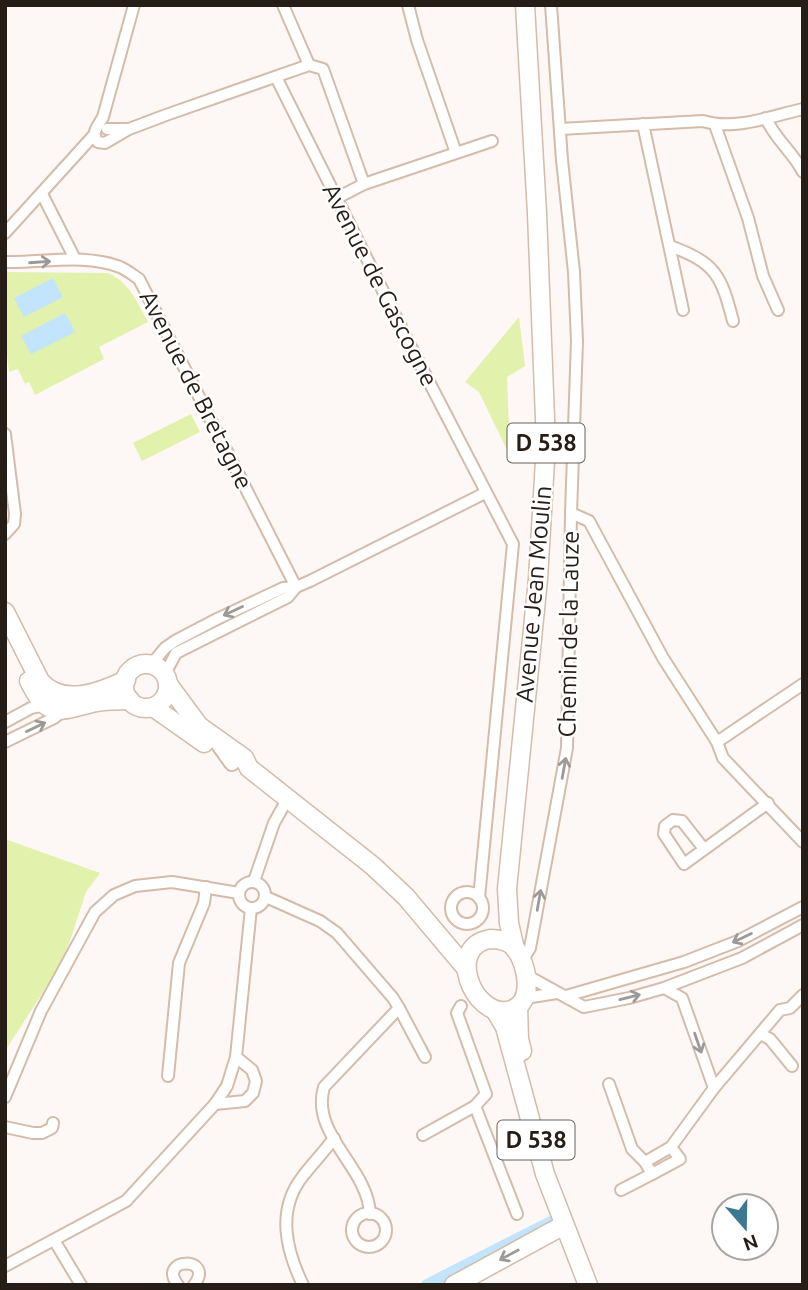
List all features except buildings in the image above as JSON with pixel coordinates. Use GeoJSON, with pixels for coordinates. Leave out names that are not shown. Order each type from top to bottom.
{"type":"FeatureCollection","features":[{"type":"Feature","properties":{"kind":"main road","name":"Avenue Jean Moulin"},"geometry":{"type":"LineString","coordinates":[[520,962],[509,923],[508,889],[538,579],[546,444],[537,213],[524,5]]}},
{"type":"Feature","properties":{"kind":"main road"},"geometry":{"type":"LineString","coordinates":[[5,612],[40,681],[47,689],[70,703]]}},
{"type":"Feature","properties":{"kind":"main road"},"geometry":{"type":"LineString","coordinates":[[5,635],[28,680],[45,705],[130,700]]}},
{"type":"Feature","properties":{"kind":"main road"},"geometry":{"type":"LineString","coordinates":[[208,739],[161,674],[145,664],[133,669],[125,687],[130,700],[140,707],[153,707],[208,739],[241,766],[288,798],[373,866],[406,897],[465,967]]}},
{"type":"Feature","properties":{"kind":"main road"},"geometry":{"type":"LineString","coordinates":[[153,707],[164,698],[161,674]]}},
{"type":"Feature","properties":{"kind":"main road"},"geometry":{"type":"LineString","coordinates":[[70,703],[108,690],[126,680]]}},
{"type":"Feature","properties":{"kind":"main road","name":"Avenue Jean Moulin"},"geometry":{"type":"LineString","coordinates":[[484,942],[498,922],[508,889]]}},
{"type":"Feature","properties":{"kind":"main road"},"geometry":{"type":"LineString","coordinates":[[438,932],[484,942],[503,940],[520,962],[527,983],[522,1002],[509,1011],[495,1010],[483,1003],[466,999],[467,957],[484,942]]}},
{"type":"Feature","properties":{"kind":"main road","name":"D 538"},"geometry":{"type":"LineString","coordinates":[[522,1002],[519,1040],[538,1114],[554,1171],[595,1285]]}},
{"type":"Feature","properties":{"kind":"main road","name":"D 538"},"geometry":{"type":"LineString","coordinates":[[495,1010],[505,1027],[545,1174],[588,1285]]}},
{"type":"Feature","properties":{"kind":"main road"},"geometry":{"type":"LineString","coordinates":[[454,1285],[564,1225]]}},
{"type":"Feature","properties":{"kind":"street"},"geometry":{"type":"LineString","coordinates":[[105,142],[95,141],[101,128],[134,5]]}},
{"type":"Feature","properties":{"kind":"street"},"geometry":{"type":"LineString","coordinates":[[283,5],[309,65]]}},
{"type":"Feature","properties":{"kind":"street"},"geometry":{"type":"LineString","coordinates":[[408,5],[417,40],[456,153]]}},
{"type":"Feature","properties":{"kind":"street","name":"Chemin de la Lauze"},"geometry":{"type":"LineString","coordinates":[[520,962],[530,947],[568,748],[571,513],[577,341],[574,272],[551,5]]}},
{"type":"Feature","properties":{"kind":"street"},"geometry":{"type":"LineString","coordinates":[[66,168],[129,128],[309,65],[323,69],[363,184]]}},
{"type":"Feature","properties":{"kind":"street","name":"Avenue de Gascogne"},"geometry":{"type":"LineString","coordinates":[[276,77],[485,493],[510,536],[513,555],[480,898]]}},
{"type":"Feature","properties":{"kind":"street"},"geometry":{"type":"LineString","coordinates":[[560,129],[703,121],[715,125],[746,122],[803,109]]}},
{"type":"Feature","properties":{"kind":"street"},"geometry":{"type":"LineString","coordinates":[[766,118],[771,130],[797,160],[803,172]]}},
{"type":"Feature","properties":{"kind":"street"},"geometry":{"type":"LineString","coordinates":[[643,124],[683,310]]}},
{"type":"Feature","properties":{"kind":"street"},"geometry":{"type":"LineString","coordinates":[[715,125],[748,218],[763,276],[778,310]]}},
{"type":"Feature","properties":{"kind":"street"},"geometry":{"type":"LineString","coordinates":[[5,233],[101,128],[129,128]]}},
{"type":"Feature","properties":{"kind":"street"},"geometry":{"type":"LineString","coordinates":[[337,198],[363,184],[492,141]]}},
{"type":"Feature","properties":{"kind":"street"},"geometry":{"type":"LineString","coordinates":[[42,194],[75,259]]}},
{"type":"Feature","properties":{"kind":"street"},"geometry":{"type":"LineString","coordinates":[[670,246],[688,253],[716,271],[724,288],[733,321]]}},
{"type":"Feature","properties":{"kind":"street","name":"Avenue de Bretagne"},"geometry":{"type":"LineString","coordinates":[[5,262],[75,259],[120,267],[139,279],[296,587]]}},
{"type":"Feature","properties":{"kind":"street"},"geometry":{"type":"LineString","coordinates":[[5,435],[15,514],[14,524],[5,534]]}},
{"type":"Feature","properties":{"kind":"street"},"geometry":{"type":"LineString","coordinates":[[161,674],[165,648],[186,636],[283,588],[296,587],[485,493]]}},
{"type":"Feature","properties":{"kind":"street"},"geometry":{"type":"LineString","coordinates":[[571,513],[589,522],[663,658],[717,742],[723,758],[768,803],[798,827],[803,842]]}},
{"type":"Feature","properties":{"kind":"street"},"geometry":{"type":"LineString","coordinates":[[161,674],[176,653],[288,597],[296,587]]}},
{"type":"Feature","properties":{"kind":"street"},"geometry":{"type":"LineString","coordinates":[[717,742],[803,684]]}},
{"type":"Feature","properties":{"kind":"street"},"geometry":{"type":"LineString","coordinates":[[5,742],[54,718],[70,703]]}},
{"type":"Feature","properties":{"kind":"street"},"geometry":{"type":"LineString","coordinates":[[5,722],[31,708],[45,705]]}},
{"type":"Feature","properties":{"kind":"street"},"geometry":{"type":"LineString","coordinates":[[254,881],[264,888],[266,897],[262,904],[251,908],[243,904],[239,893],[242,886],[254,881],[274,823],[288,798]]}},
{"type":"Feature","properties":{"kind":"street"},"geometry":{"type":"LineString","coordinates":[[704,849],[768,803]]}},
{"type":"Feature","properties":{"kind":"street"},"geometry":{"type":"LineString","coordinates":[[5,1097],[41,1011],[95,912],[114,895],[135,886],[172,882],[239,893]]}},
{"type":"Feature","properties":{"kind":"street"},"geometry":{"type":"LineString","coordinates":[[168,1076],[180,963],[204,903],[206,887]]}},
{"type":"Feature","properties":{"kind":"street"},"geometry":{"type":"LineString","coordinates":[[266,897],[314,917],[337,933],[393,999],[425,1057]]}},
{"type":"Feature","properties":{"kind":"street"},"geometry":{"type":"LineString","coordinates":[[522,1002],[684,962],[738,941],[803,907]]}},
{"type":"Feature","properties":{"kind":"street"},"geometry":{"type":"LineString","coordinates":[[5,1266],[126,1201],[215,1104],[227,1086],[236,1057],[251,908]]}},
{"type":"Feature","properties":{"kind":"street"},"geometry":{"type":"LineString","coordinates":[[520,962],[561,994],[584,1007],[664,988],[742,958],[803,925]]}},
{"type":"Feature","properties":{"kind":"street"},"geometry":{"type":"LineString","coordinates":[[664,988],[682,998],[714,1088]]}},
{"type":"Feature","properties":{"kind":"street"},"geometry":{"type":"LineString","coordinates":[[645,1162],[671,1147],[714,1088],[780,1010],[790,1008],[803,995]]}},
{"type":"Feature","properties":{"kind":"street"},"geometry":{"type":"LineString","coordinates":[[423,1135],[475,1106],[486,1094],[457,1013],[466,999]]}},
{"type":"Feature","properties":{"kind":"street"},"geometry":{"type":"LineString","coordinates":[[370,1214],[369,1200],[362,1182],[323,1119],[320,1100],[324,1087],[399,1009]]}},
{"type":"Feature","properties":{"kind":"street"},"geometry":{"type":"LineString","coordinates":[[760,1034],[770,1039],[792,1066]]}},
{"type":"Feature","properties":{"kind":"street"},"geometry":{"type":"LineString","coordinates":[[215,1104],[245,1101],[253,1093],[256,1081],[252,1070],[236,1057]]}},
{"type":"Feature","properties":{"kind":"street"},"geometry":{"type":"LineString","coordinates":[[609,1084],[632,1149],[652,1174]]}},
{"type":"Feature","properties":{"kind":"street"},"geometry":{"type":"LineString","coordinates":[[475,1106],[517,1214]]}},
{"type":"Feature","properties":{"kind":"street"},"geometry":{"type":"LineString","coordinates":[[5,1127],[42,1133],[52,1128],[53,1123]]}},
{"type":"Feature","properties":{"kind":"street"},"geometry":{"type":"LineString","coordinates":[[303,1285],[290,1258],[286,1216],[289,1201],[302,1177],[334,1138]]}},
{"type":"Feature","properties":{"kind":"street"},"geometry":{"type":"LineString","coordinates":[[621,1190],[680,1159],[671,1147]]}},
{"type":"Feature","properties":{"kind":"street"},"geometry":{"type":"LineString","coordinates":[[54,1240],[81,1285]]}},
{"type":"Feature","properties":{"kind":"street"},"geometry":{"type":"LineString","coordinates":[[162,1285],[177,1282],[176,1269],[181,1263],[190,1263],[198,1270],[198,1279],[194,1285]]}},
{"type":"Feature","properties":{"kind":"green space"},"geometry":{"type":"Polygon","coordinates":[[[5,272],[108,273],[127,288],[148,322],[99,347],[104,359],[35,395],[29,382],[25,384],[18,369],[9,372],[5,340],[5,272]]]}},
{"type":"Feature","properties":{"kind":"green space"},"geometry":{"type":"Polygon","coordinates":[[[519,317],[525,366],[507,377],[510,456],[479,392],[465,382],[519,317]]]}},
{"type":"Feature","properties":{"kind":"green space"},"geometry":{"type":"Polygon","coordinates":[[[191,414],[200,432],[142,461],[133,443],[191,414]]]}},
{"type":"Feature","properties":{"kind":"green space"},"geometry":{"type":"Polygon","coordinates":[[[5,839],[100,873],[86,892],[69,944],[54,975],[5,1051],[5,839]]]}},
{"type":"Feature","properties":{"kind":"water"},"geometry":{"type":"Polygon","coordinates":[[[53,278],[63,297],[24,317],[14,298],[53,278]]]}},
{"type":"Feature","properties":{"kind":"water"},"geometry":{"type":"Polygon","coordinates":[[[65,313],[75,332],[31,354],[21,336],[65,313]]]}},
{"type":"Feature","properties":{"kind":"waterway"},"geometry":{"type":"LineString","coordinates":[[427,1285],[551,1222]]}}]}
